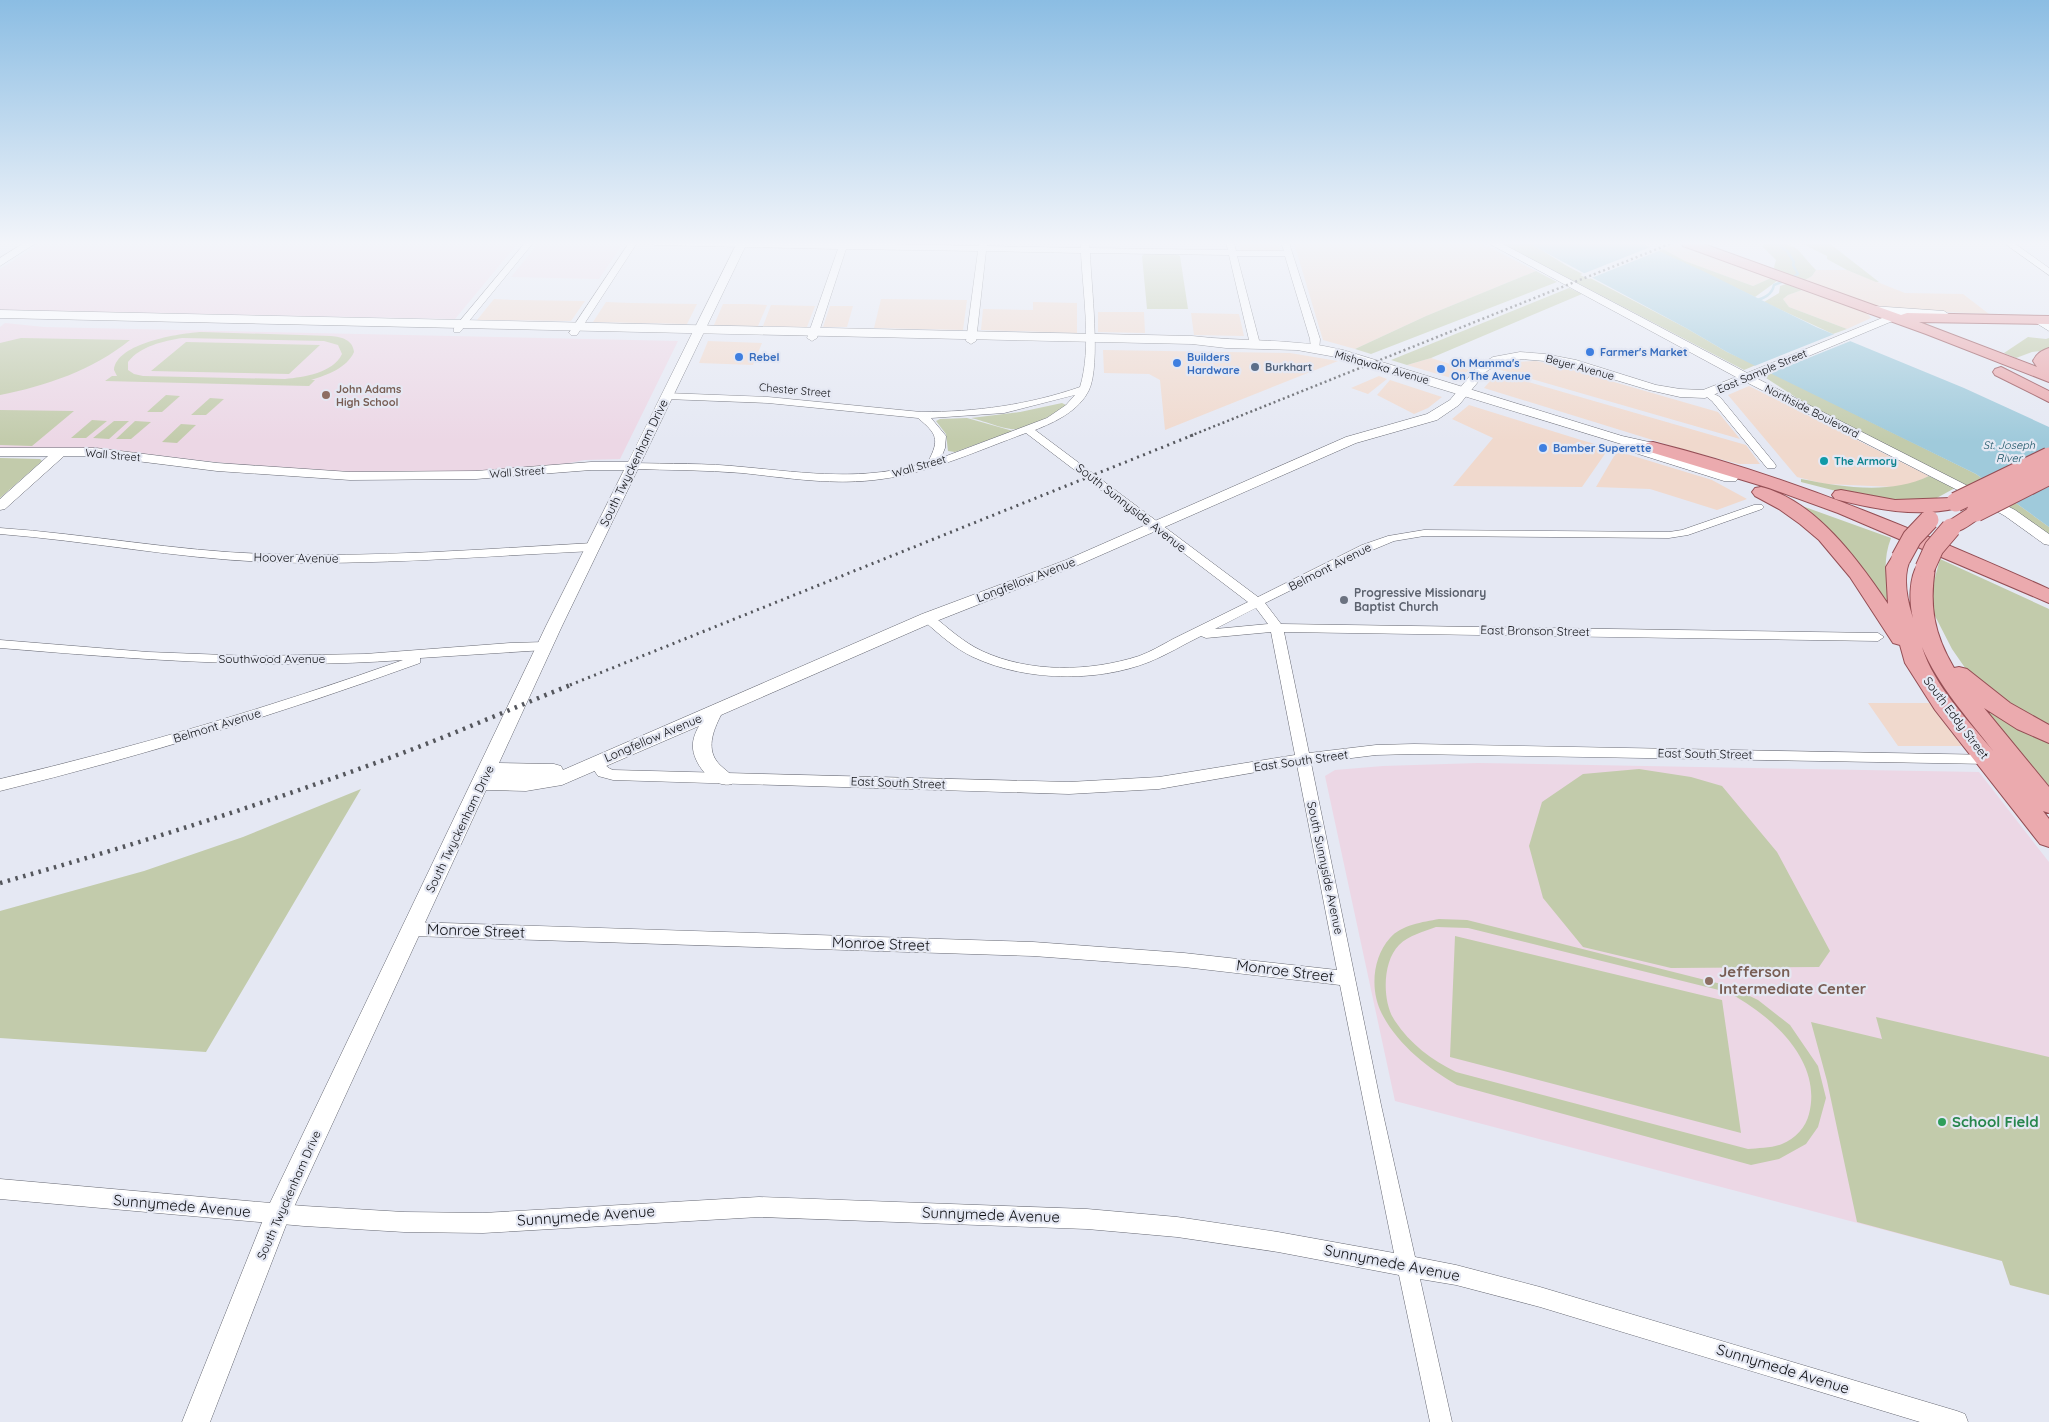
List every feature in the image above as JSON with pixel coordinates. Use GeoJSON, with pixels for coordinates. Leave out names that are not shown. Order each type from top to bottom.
{"type":"FeatureCollection","features":[{"type":"Feature","properties":{"kind":"main road"},"geometry":{"type":"LineString","coordinates":[[1872,310],[1942,314],[1958,317]]}},
{"type":"Feature","properties":{"kind":"main road"},"geometry":{"type":"LineString","coordinates":[[1872,310],[2049,383]]}},
{"type":"Feature","properties":{"kind":"main road","name":"Mishawaka Avenue"},"geometry":{"type":"LineString","coordinates":[[0,314],[576,330],[1088,341],[1193,346],[1255,344],[1316,348],[1338,353],[1619,440],[1653,447]]}},
{"type":"Feature","properties":{"kind":"main road","name":"East Sample Street"},"geometry":{"type":"LineString","coordinates":[[1891,318],[1958,317],[2042,320]]}},
{"type":"Feature","properties":{"kind":"main road","name":"Mishawaka Avenue"},"geometry":{"type":"LineString","coordinates":[[0,318],[91,322],[459,327]]}},
{"type":"Feature","properties":{"kind":"main road"},"geometry":{"type":"LineString","coordinates":[[1891,318],[1931,331],[2049,378]]}},
{"type":"Feature","properties":{"kind":"main road"},"geometry":{"type":"LineString","coordinates":[[1953,345],[2049,397]]}},
{"type":"Feature","properties":{"kind":"main road"},"geometry":{"type":"LineString","coordinates":[[2049,352],[2043,356],[2041,361],[2049,373]]}},
{"type":"Feature","properties":{"kind":"main road","name":"Mishawaka Avenue"},"geometry":{"type":"LineString","coordinates":[[1619,440],[1637,449],[1730,478]]}},
{"type":"Feature","properties":{"kind":"main road"},"geometry":{"type":"LineString","coordinates":[[1653,447],[1707,458],[1878,504],[1909,507],[1953,503]]}},
{"type":"Feature","properties":{"kind":"main road"},"geometry":{"type":"LineString","coordinates":[[1653,447],[1797,492],[1862,515],[2049,597]]}},
{"type":"Feature","properties":{"kind":"main road","name":"South Eddy Street"},"geometry":{"type":"LineString","coordinates":[[2049,457],[1953,503],[1928,520],[1912,538],[1896,567],[1898,602],[1916,663],[1943,704],[2049,837]]}},
{"type":"Feature","properties":{"kind":"main road","name":"South Eddy Street"},"geometry":{"type":"LineString","coordinates":[[2049,475],[1976,512],[1951,528],[1934,548],[1920,584],[1920,605],[1925,627],[1932,648],[1946,673],[2049,804]]}},
{"type":"Feature","properties":{"kind":"main road"},"geometry":{"type":"LineString","coordinates":[[1730,478],[1801,501],[1884,532],[2049,604]]}},
{"type":"Feature","properties":{"kind":"main road"},"geometry":{"type":"LineString","coordinates":[[1730,478],[1786,504],[1826,536],[1873,594],[1916,663]]}},
{"type":"Feature","properties":{"kind":"main road"},"geometry":{"type":"LineString","coordinates":[[1925,627],[1957,672],[1972,687],[2012,716],[2049,735]]}},
{"type":"Feature","properties":{"kind":"street"},"geometry":{"type":"LineString","coordinates":[[459,327],[474,309]]}},
{"type":"Feature","properties":{"kind":"street"},"geometry":{"type":"LineString","coordinates":[[576,330],[590,309]]}},
{"type":"Feature","properties":{"kind":"street","name":"South Twyckenham Drive"},"geometry":{"type":"LineString","coordinates":[[196,1422],[278,1214],[545,646],[709,309]]}},
{"type":"Feature","properties":{"kind":"street"},"geometry":{"type":"LineString","coordinates":[[814,335],[822,309]]}},
{"type":"Feature","properties":{"kind":"street"},"geometry":{"type":"LineString","coordinates":[[971,338],[975,309]]}},
{"type":"Feature","properties":{"kind":"street"},"geometry":{"type":"LineString","coordinates":[[1085,389],[1088,374],[1087,309]]}},
{"type":"Feature","properties":{"kind":"street"},"geometry":{"type":"LineString","coordinates":[[1247,309],[1255,344]]}},
{"type":"Feature","properties":{"kind":"street"},"geometry":{"type":"LineString","coordinates":[[1306,309],[1315,338],[1316,348]]}},
{"type":"Feature","properties":{"kind":"street","name":"Northside Boulevard"},"geometry":{"type":"LineString","coordinates":[[1622,309],[1980,496],[2010,513],[2049,541]]}},
{"type":"Feature","properties":{"kind":"street","name":"East Sample Street"},"geometry":{"type":"LineString","coordinates":[[1708,394],[1891,318]]}},
{"type":"Feature","properties":{"kind":"street"},"geometry":{"type":"LineString","coordinates":[[2042,320],[2049,328]]}},
{"type":"Feature","properties":{"kind":"street","name":"Beyer Avenue"},"geometry":{"type":"LineString","coordinates":[[1464,392],[1489,363],[1506,357],[1522,356],[1551,359],[1677,393],[1708,394]]}},
{"type":"Feature","properties":{"kind":"street","name":"Chester Street"},"geometry":{"type":"LineString","coordinates":[[666,396],[775,400],[921,415],[967,414],[1026,406],[1058,399],[1085,389]]}},
{"type":"Feature","properties":{"kind":"street","name":"Wall Street"},"geometry":{"type":"LineString","coordinates":[[0,452],[96,452],[217,467],[343,476],[476,475],[591,466],[632,466],[719,468],[804,478],[843,480],[882,476],[932,464],[1027,429],[1067,410],[1085,389]]}},
{"type":"Feature","properties":{"kind":"street","name":"Longfellow Avenue"},"geometry":{"type":"LineString","coordinates":[[485,776],[543,782],[562,778],[928,618],[1041,575],[1351,440],[1432,417],[1444,411],[1464,392]]}},
{"type":"Feature","properties":{"kind":"street"},"geometry":{"type":"LineString","coordinates":[[1708,394],[1716,399],[1771,466]]}},
{"type":"Feature","properties":{"kind":"street"},"geometry":{"type":"LineString","coordinates":[[921,415],[937,428],[942,440],[942,446],[932,464]]}},
{"type":"Feature","properties":{"kind":"street","name":"South Sunnyside Avenue"},"geometry":{"type":"LineString","coordinates":[[1027,429],[1258,603],[1268,613],[1277,628],[1372,1105],[1441,1422]]}},
{"type":"Feature","properties":{"kind":"street"},"geometry":{"type":"LineString","coordinates":[[0,506],[62,452]]}},
{"type":"Feature","properties":{"kind":"street","name":"Belmont Avenue"},"geometry":{"type":"LineString","coordinates":[[928,618],[950,639],[983,657],[1012,667],[1058,672],[1116,667],[1144,659],[1366,548],[1398,536],[1424,533],[1670,536],[1758,507]]}},
{"type":"Feature","properties":{"kind":"street","name":"Hoover Avenue"},"geometry":{"type":"LineString","coordinates":[[0,531],[40,534],[154,550],[264,558],[405,557],[593,547]]}},
{"type":"Feature","properties":{"kind":"street","name":"East Bronson Street"},"geometry":{"type":"LineString","coordinates":[[1193,636],[1248,629],[1277,628],[1878,636]]}},
{"type":"Feature","properties":{"kind":"street","name":"Southwood Avenue"},"geometry":{"type":"LineString","coordinates":[[0,644],[148,656],[215,659],[330,660],[545,646]]}},
{"type":"Feature","properties":{"kind":"street","name":"Belmont Avenue"},"geometry":{"type":"LineString","coordinates":[[0,785],[120,754],[230,722],[351,684],[430,654]]}},
{"type":"Feature","properties":{"kind":"street"},"geometry":{"type":"LineString","coordinates":[[714,713],[704,735],[703,755],[713,771],[725,779]]}},
{"type":"Feature","properties":{"kind":"street","name":"East South Street"},"geometry":{"type":"LineString","coordinates":[[590,765],[613,775],[1078,788],[1159,783],[1303,759],[1376,750],[1414,749],[2013,759]]}},
{"type":"Feature","properties":{"kind":"street","name":"Monroe Street"},"geometry":{"type":"LineString","coordinates":[[413,928],[1052,950],[1236,965],[1348,979]]}},
{"type":"Feature","properties":{"kind":"street","name":"Sunnymede Avenue"},"geometry":{"type":"LineString","coordinates":[[0,1190],[278,1214],[404,1222],[484,1222],[760,1207],[1067,1218],[1177,1227],[1407,1264],[1540,1297],[1958,1422]]}},
{"type":"Feature","properties":{"kind":"shaded area"},"geometry":{"type":"Polygon","coordinates":[[[0,309],[463,309],[455,319],[0,309]]]}},
{"type":"Feature","properties":{"kind":"shaded area"},"geometry":{"type":"Polygon","coordinates":[[[486,309],[579,309],[571,321],[477,320],[486,309]]]}},
{"type":"Feature","properties":{"kind":"shaded area"},"geometry":{"type":"Polygon","coordinates":[[[601,309],[694,309],[687,324],[593,322],[601,309]]]}},
{"type":"Feature","properties":{"kind":"shaded area"},"geometry":{"type":"Polygon","coordinates":[[[721,309],[765,309],[758,326],[714,325],[721,309]]]}},
{"type":"Feature","properties":{"kind":"shaded area"},"geometry":{"type":"Polygon","coordinates":[[[769,309],[814,309],[807,327],[763,326],[769,309]]]}},
{"type":"Feature","properties":{"kind":"shaded area"},"geometry":{"type":"Polygon","coordinates":[[[829,309],[852,309],[847,327],[823,327],[829,309]]]}},
{"type":"Feature","properties":{"kind":"shaded area"},"geometry":{"type":"Polygon","coordinates":[[[878,309],[966,309],[963,330],[874,328],[878,309]]]}},
{"type":"Feature","properties":{"kind":"shaded area"},"geometry":{"type":"Polygon","coordinates":[[[983,309],[1077,309],[1077,333],[981,330],[983,309]]]}},
{"type":"Feature","properties":{"kind":"shaded area"},"geometry":{"type":"Polygon","coordinates":[[[1314,309],[1442,309],[1355,349],[1323,340],[1314,309]]]}},
{"type":"Feature","properties":{"kind":"shaded area"},"geometry":{"type":"Polygon","coordinates":[[[1795,309],[1857,309],[1867,313],[1871,318],[1847,329],[1795,309]]]}},
{"type":"Feature","properties":{"kind":"shaded area"},"geometry":{"type":"Polygon","coordinates":[[[1890,309],[1983,309],[1989,314],[1890,309]]]}},
{"type":"Feature","properties":{"kind":"shaded area"},"geometry":{"type":"Polygon","coordinates":[[[1098,312],[1144,312],[1145,333],[1098,332],[1098,312]]]}},
{"type":"Feature","properties":{"kind":"shaded area"},"geometry":{"type":"Polygon","coordinates":[[[1191,313],[1239,314],[1244,336],[1194,335],[1191,313]]]}},
{"type":"Feature","properties":{"kind":"shaded area","name":"John Adams High School"},"geometry":{"type":"Polygon","coordinates":[[[5,323],[44,327],[678,341],[620,459],[585,460],[554,466],[471,472],[298,471],[104,450],[0,448],[0,327],[5,323]]]}},
{"type":"Feature","properties":{"kind":"shaded area"},"geometry":{"type":"Polygon","coordinates":[[[708,341],[762,343],[753,365],[699,363],[708,341]]]}},
{"type":"Feature","properties":{"kind":"shaded area"},"geometry":{"type":"Polygon","coordinates":[[[1103,350],[1290,353],[1338,361],[1165,430],[1160,380],[1149,374],[1104,373],[1103,350]]]}},
{"type":"Feature","properties":{"kind":"shaded area"},"geometry":{"type":"Polygon","coordinates":[[[1431,358],[1469,370],[1458,380],[1407,365],[1431,358]]]}},
{"type":"Feature","properties":{"kind":"shaded area"},"geometry":{"type":"Polygon","coordinates":[[[1536,361],[1718,412],[1740,439],[1497,369],[1513,362],[1536,361]]]}},
{"type":"Feature","properties":{"kind":"shaded area"},"geometry":{"type":"Polygon","coordinates":[[[1497,373],[1746,445],[1760,464],[1739,464],[1685,450],[1484,388],[1497,373]]]}},
{"type":"Feature","properties":{"kind":"shaded area"},"geometry":{"type":"Polygon","coordinates":[[[1379,376],[1387,379],[1368,394],[1351,388],[1379,376]]]}},
{"type":"Feature","properties":{"kind":"shaded area"},"geometry":{"type":"Polygon","coordinates":[[[1390,380],[1442,397],[1428,408],[1414,414],[1377,395],[1390,380]]]}},
{"type":"Feature","properties":{"kind":"shaded area"},"geometry":{"type":"Polygon","coordinates":[[[1749,386],[1929,476],[1912,484],[1894,487],[1825,484],[1797,477],[1728,395],[1749,386]]]}},
{"type":"Feature","properties":{"kind":"shaded area"},"geometry":{"type":"Polygon","coordinates":[[[1469,405],[1609,448],[1582,487],[1453,486],[1493,438],[1452,419],[1469,405]]]}},
{"type":"Feature","properties":{"kind":"shaded area"},"geometry":{"type":"Polygon","coordinates":[[[1617,451],[1712,480],[1747,499],[1717,510],[1650,489],[1596,487],[1617,451]]]}},
{"type":"Feature","properties":{"kind":"shaded area"},"geometry":{"type":"Polygon","coordinates":[[[1868,703],[1929,703],[1962,746],[1898,746],[1868,703]]]}},
{"type":"Feature","properties":{"kind":"shaded area","name":"Jefferson Intermediate Center"},"geometry":{"type":"Polygon","coordinates":[[[1478,763],[1979,772],[2049,862],[2049,1295],[2010,1285],[2002,1261],[1395,1101],[1325,776],[1335,770],[1383,766],[1478,763]]]}},
{"type":"Feature","properties":{"kind":"green space"},"geometry":{"type":"Polygon","coordinates":[[[1442,309],[1486,309],[1371,354],[1355,349],[1442,309]]]}},
{"type":"Feature","properties":{"kind":"green space"},"geometry":{"type":"Polygon","coordinates":[[[1516,309],[1546,309],[1431,358],[1407,365],[1391,360],[1516,309]]]}},
{"type":"Feature","properties":{"kind":"green space"},"geometry":{"type":"Polygon","coordinates":[[[1628,309],[1650,309],[1727,352],[1756,365],[1744,370],[1628,309]]]}},
{"type":"Feature","properties":{"kind":"green space"},"geometry":{"type":"Polygon","coordinates":[[[1780,309],[1795,309],[1847,329],[1833,334],[1780,309]]]}},
{"type":"Feature","properties":{"kind":"green space"},"geometry":{"type":"Polygon","coordinates":[[[202,332],[335,336],[349,342],[354,352],[342,367],[311,380],[315,380],[309,386],[105,381],[112,376],[117,376],[114,370],[117,361],[137,346],[165,337],[202,332]],[[182,338],[160,343],[139,352],[128,362],[128,370],[143,376],[293,378],[325,370],[338,360],[342,354],[338,345],[324,341],[182,338]]]}},
{"type":"Feature","properties":{"kind":"green space"},"geometry":{"type":"Polygon","coordinates":[[[2028,337],[2049,338],[2049,350],[2032,352],[2016,358],[2004,353],[2028,337]]]}},
{"type":"Feature","properties":{"kind":"green space"},"geometry":{"type":"Polygon","coordinates":[[[21,338],[130,340],[101,360],[52,382],[0,395],[0,343],[21,338]]]}},
{"type":"Feature","properties":{"kind":"green space"},"geometry":{"type":"Polygon","coordinates":[[[186,342],[320,345],[289,374],[151,371],[186,342]]]}},
{"type":"Feature","properties":{"kind":"green space"},"geometry":{"type":"Polygon","coordinates":[[[1772,373],[1976,474],[2049,527],[2049,535],[1806,404],[1765,377],[1772,373]]]}},
{"type":"Feature","properties":{"kind":"green space"},"geometry":{"type":"Polygon","coordinates":[[[166,395],[180,396],[162,412],[147,412],[166,395]]]}},
{"type":"Feature","properties":{"kind":"green space"},"geometry":{"type":"Polygon","coordinates":[[[210,398],[224,399],[206,415],[191,415],[210,398]]]}},
{"type":"Feature","properties":{"kind":"green space"},"geometry":{"type":"Polygon","coordinates":[[[1062,403],[1066,405],[1050,416],[1029,426],[1017,429],[971,418],[1020,412],[1062,403]]]}},
{"type":"Feature","properties":{"kind":"green space"},"geometry":{"type":"Polygon","coordinates":[[[0,410],[74,411],[32,446],[0,445],[0,410]]]}},
{"type":"Feature","properties":{"kind":"green space"},"geometry":{"type":"Polygon","coordinates":[[[967,418],[1013,431],[955,452],[948,451],[946,434],[936,421],[940,419],[967,418]]]}},
{"type":"Feature","properties":{"kind":"green space"},"geometry":{"type":"Polygon","coordinates":[[[92,420],[107,421],[86,438],[71,438],[92,420]]]}},
{"type":"Feature","properties":{"kind":"green space"},"geometry":{"type":"Polygon","coordinates":[[[114,421],[129,421],[109,439],[93,438],[114,421]]]}},
{"type":"Feature","properties":{"kind":"green space"},"geometry":{"type":"Polygon","coordinates":[[[135,421],[151,422],[131,439],[116,439],[135,421]]]}},
{"type":"Feature","properties":{"kind":"green space"},"geometry":{"type":"Polygon","coordinates":[[[181,424],[196,425],[177,443],[162,442],[181,424]]]}},
{"type":"Feature","properties":{"kind":"green space"},"geometry":{"type":"Polygon","coordinates":[[[0,458],[40,459],[42,461],[0,498],[0,458]]]}},
{"type":"Feature","properties":{"kind":"green space"},"geometry":{"type":"Polygon","coordinates":[[[1929,476],[1955,488],[1933,500],[1906,504],[1840,492],[1801,482],[1801,479],[1833,485],[1866,488],[1898,486],[1929,476]]]}},
{"type":"Feature","properties":{"kind":"green space"},"geometry":{"type":"Polygon","coordinates":[[[1791,502],[1891,538],[1886,555],[1886,580],[1891,605],[1886,605],[1791,502]]]}},
{"type":"Feature","properties":{"kind":"green space"},"geometry":{"type":"Polygon","coordinates":[[[1940,559],[2049,609],[2049,730],[2042,727],[1970,675],[1952,649],[1934,614],[1930,596],[1940,559]]]}},
{"type":"Feature","properties":{"kind":"green space"},"geometry":{"type":"Polygon","coordinates":[[[1973,698],[2049,741],[2049,786],[1973,698]]]}},
{"type":"Feature","properties":{"kind":"green space"},"geometry":{"type":"Polygon","coordinates":[[[1639,769],[1691,777],[1722,786],[1777,852],[1830,951],[1819,967],[1671,968],[1583,947],[1543,898],[1529,846],[1542,802],[1583,774],[1639,769]]]}},
{"type":"Feature","properties":{"kind":"green space"},"geometry":{"type":"Polygon","coordinates":[[[361,789],[206,1052],[0,1038],[0,911],[144,871],[243,837],[361,789]]]}},
{"type":"Feature","properties":{"kind":"green space"},"geometry":{"type":"Polygon","coordinates":[[[1439,919],[1467,920],[1729,986],[1758,1000],[1790,1025],[1818,1066],[1826,1098],[1818,1127],[1806,1144],[1779,1159],[1751,1165],[1457,1085],[1415,1055],[1396,1036],[1382,1014],[1376,995],[1376,965],[1379,955],[1390,938],[1406,927],[1439,919]],[[1436,927],[1412,936],[1399,945],[1389,961],[1386,993],[1391,1013],[1407,1037],[1430,1057],[1456,1072],[1748,1149],[1782,1144],[1795,1136],[1803,1128],[1809,1114],[1811,1094],[1808,1075],[1801,1057],[1776,1026],[1743,1001],[1727,992],[1468,928],[1436,927]]]}},
{"type":"Feature","properties":{"kind":"green space"},"geometry":{"type":"Polygon","coordinates":[[[1455,936],[1722,1000],[1741,1133],[1450,1057],[1455,936]]]}},
{"type":"Feature","properties":{"kind":"green space","name":"School Field"},"geometry":{"type":"Polygon","coordinates":[[[1876,1017],[2049,1057],[2049,1295],[2010,1285],[2002,1261],[1857,1222],[1827,1081],[1811,1022],[1882,1039],[1876,1017]]]}},
{"type":"Feature","properties":{"kind":"water","name":"St. Joseph River"},"geometry":{"type":"Polygon","coordinates":[[[1651,309],[1780,309],[1816,327],[1964,388],[2049,427],[2049,527],[1976,474],[1727,352],[1651,309]]]}},
{"type":"Feature","properties":{"kind":"pier"},"geometry":{"type":"Polygon","coordinates":[[[1837,333],[1853,340],[1769,374],[1752,367],[1837,333]]]}},
{"type":"Feature","properties":{"kind":"railway"},"geometry":{"type":"LineString","coordinates":[[1190,436],[1506,309]]}},
{"type":"Feature","properties":{"kind":"railway"},"geometry":{"type":"LineString","coordinates":[[570,685],[1193,435]]}},
{"type":"Feature","properties":{"kind":"railway"},"geometry":{"type":"LineString","coordinates":[[0,883],[103,853],[307,787],[429,743],[573,684]]}},
{"type":"Feature","properties":{"kind":"place","name":"Farmer's Market"},"geometry":{"type":"Point","coordinates":[1590,352]}},
{"type":"Feature","properties":{"kind":"place","name":"Rebel"},"geometry":{"type":"Point","coordinates":[739,357]}},
{"type":"Feature","properties":{"kind":"place","name":"Builders Hardware"},"geometry":{"type":"Point","coordinates":[1177,363]}},
{"type":"Feature","properties":{"kind":"place","name":"Burkhart"},"geometry":{"type":"Point","coordinates":[1255,367]}},
{"type":"Feature","properties":{"kind":"place","name":"Oh Mamma's On The Avenue"},"geometry":{"type":"Point","coordinates":[1441,369]}},
{"type":"Feature","properties":{"kind":"place","name":"John Adams High School"},"geometry":{"type":"Point","coordinates":[326,395]}},
{"type":"Feature","properties":{"kind":"place","name":"Bamber Superette"},"geometry":{"type":"Point","coordinates":[1543,448]}},
{"type":"Feature","properties":{"kind":"place","name":"The Armory"},"geometry":{"type":"Point","coordinates":[1824,461]}},
{"type":"Feature","properties":{"kind":"place","name":"Progressive Missionary Baptist Church"},"geometry":{"type":"Point","coordinates":[1344,600]}},
{"type":"Feature","properties":{"kind":"place","name":"Jefferson Intermediate Center"},"geometry":{"type":"Point","coordinates":[1709,981]}},
{"type":"Feature","properties":{"kind":"place","name":"School Field"},"geometry":{"type":"Point","coordinates":[1942,1122]}}]}
